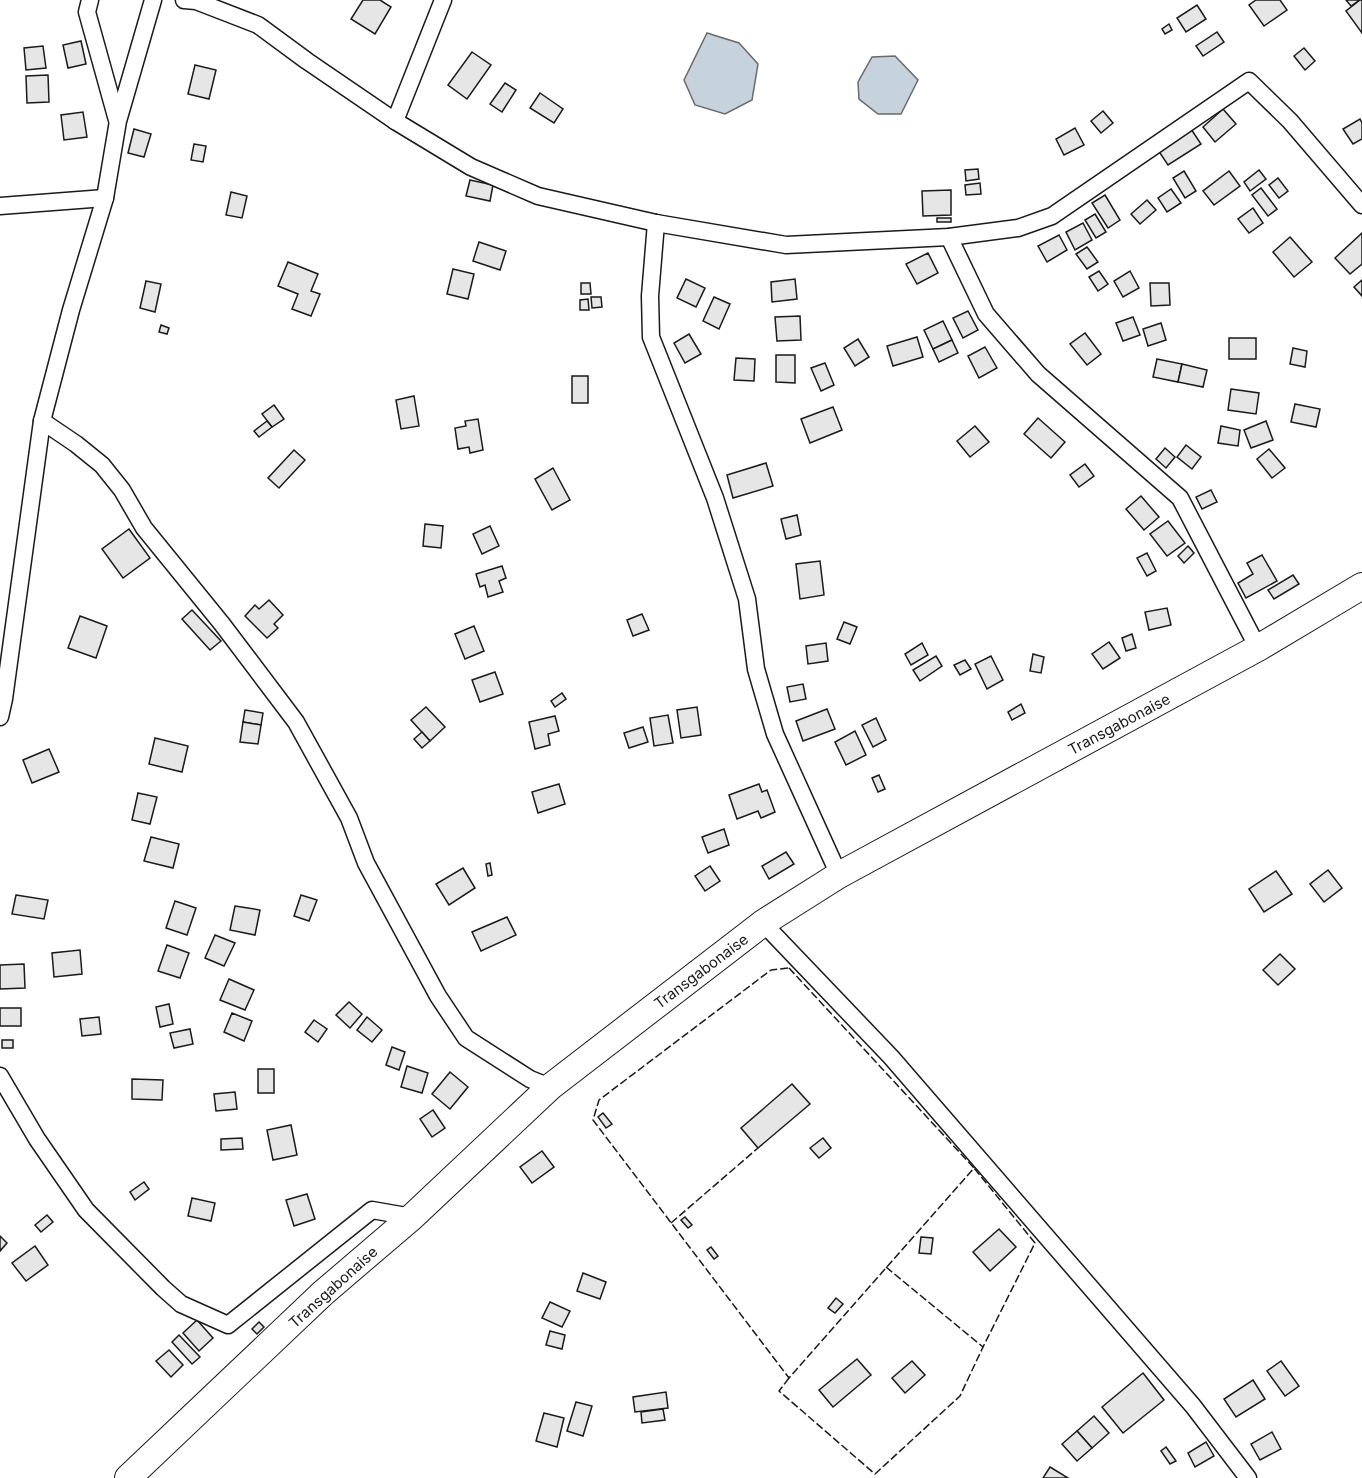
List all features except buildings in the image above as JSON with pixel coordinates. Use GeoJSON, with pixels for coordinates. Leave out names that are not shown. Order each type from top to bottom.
{"type":"FeatureCollection","features":[{"type":"Feature","properties":{"kind":"highway","name":"Transgabonaise"},"geometry":{"type":"LineString","coordinates":[[128,1478],[323,1293],[412,1217],[550,1087],[763,923],[839,875],[1258,648],[1362,586]]}},
{"type":"Feature","properties":{"kind":"street"},"geometry":{"type":"LineString","coordinates":[[90,0],[87,12],[118,121]]}},
{"type":"Feature","properties":{"kind":"street"},"geometry":{"type":"LineString","coordinates":[[0,717],[42,421],[71,310],[105,198],[118,121],[153,0]]}},
{"type":"Feature","properties":{"kind":"street"},"geometry":{"type":"LineString","coordinates":[[184,0],[196,1],[258,25],[395,121],[471,168],[538,196],[656,223],[786,245],[949,237],[1018,228],[1052,216],[1249,81],[1290,121],[1362,205]]}},
{"type":"Feature","properties":{"kind":"street"},"geometry":{"type":"LineString","coordinates":[[395,121],[443,0]]}},
{"type":"Feature","properties":{"kind":"street"},"geometry":{"type":"LineString","coordinates":[[0,206],[105,198]]}},
{"type":"Feature","properties":{"kind":"street"},"geometry":{"type":"LineString","coordinates":[[656,223],[650,296],[651,337],[715,498],[747,599],[756,669],[775,734],[839,875]]}},
{"type":"Feature","properties":{"kind":"street"},"geometry":{"type":"LineString","coordinates":[[949,237],[986,314],[1038,374],[1180,498],[1258,648]]}},
{"type":"Feature","properties":{"kind":"street"},"geometry":{"type":"LineString","coordinates":[[42,421],[102,465],[122,490],[144,528],[222,624],[296,722],[349,818],[366,863],[438,996],[466,1038],[530,1079],[550,1087]]}},
{"type":"Feature","properties":{"kind":"street"},"geometry":{"type":"LineString","coordinates":[[763,923],[891,1057],[1193,1406],[1248,1478]]}},
{"type":"Feature","properties":{"kind":"street"},"geometry":{"type":"LineString","coordinates":[[0,1076],[37,1139],[86,1210],[181,1304],[228,1325],[372,1210],[412,1217]]}},
{"type":"Feature","properties":{"kind":"shaded area"},"geometry":{"type":"Polygon","coordinates":[[[707,33],[739,43],[758,64],[752,100],[725,114],[695,105],[684,80],[707,33]]]}},
{"type":"Feature","properties":{"kind":"shaded area"},"geometry":{"type":"Polygon","coordinates":[[[895,56],[918,80],[901,114],[878,114],[859,99],[858,82],[872,57],[895,56]]]}},
{"type":"Feature","properties":{"kind":"fence"},"geometry":{"type":"LineString","coordinates":[[789,968],[974,1168],[789,1378],[593,1120],[599,1100],[771,970],[789,968]]}},
{"type":"Feature","properties":{"kind":"fence"},"geometry":{"type":"LineString","coordinates":[[671,1223],[758,1148]]}},
{"type":"Feature","properties":{"kind":"fence"},"geometry":{"type":"LineString","coordinates":[[886,1267],[983,1347],[1035,1243],[974,1168]]}},
{"type":"Feature","properties":{"kind":"fence"},"geometry":{"type":"LineString","coordinates":[[789,1378],[779,1391],[875,1474],[960,1396],[983,1347]]}}]}
